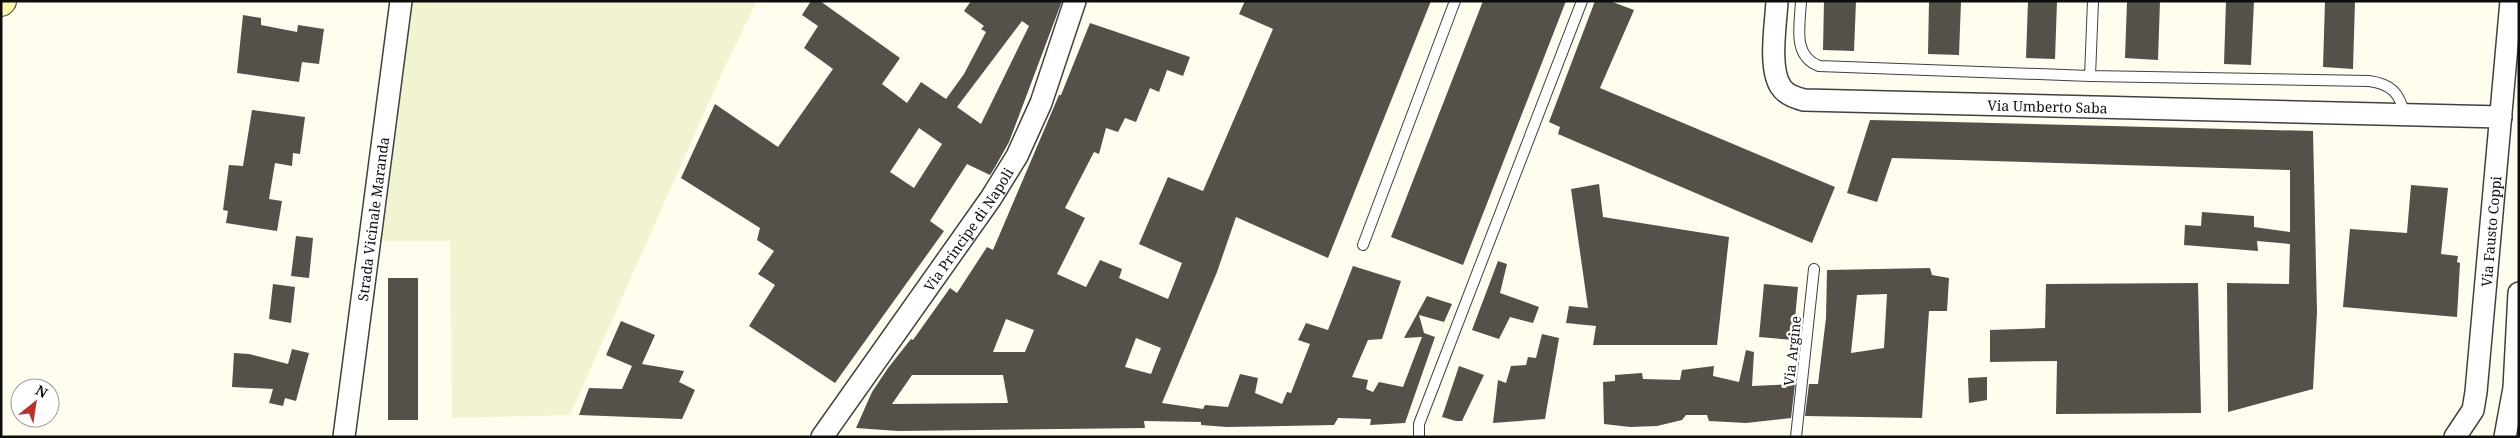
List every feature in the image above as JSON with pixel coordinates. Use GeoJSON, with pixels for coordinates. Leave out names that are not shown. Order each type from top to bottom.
{"type":"FeatureCollection","features":[{"type":"Feature","properties":{"kind":"street","name":"Strada Vicinale Maranda"},"geometry":{"type":"LineString","coordinates":[[344,437],[401,1]]}},
{"type":"Feature","properties":{"kind":"street","name":"Via Principe di Napoli"},"geometry":{"type":"LineString","coordinates":[[822,437],[991,198],[1017,156],[1041,103],[1075,1]]}},
{"type":"Feature","properties":{"kind":"street","name":"Via Umberto Saba"},"geometry":{"type":"LineString","coordinates":[[1777,1],[1774,61],[1777,77],[1786,92],[1804,100],[2501,117]]}},
{"type":"Feature","properties":{"kind":"street","name":"Via Fausto Coppi"},"geometry":{"type":"LineString","coordinates":[[2455,437],[2473,410],[2476,392],[2510,10],[2495,1]]}},
{"type":"Feature","properties":{"kind":"street"},"geometry":{"type":"LineString","coordinates":[[2506,437],[2514,388],[2518,302]]}},
{"type":"Feature","properties":{"kind":"lane"},"geometry":{"type":"LineString","coordinates":[[1364,245],[1455,1]]}},
{"type":"Feature","properties":{"kind":"lane"},"geometry":{"type":"LineString","coordinates":[[1419,437],[1419,424],[1582,1]]}},
{"type":"Feature","properties":{"kind":"lane"},"geometry":{"type":"LineString","coordinates":[[1800,1],[1799,40],[1802,52],[1807,61],[1819,66],[2090,76],[2375,82],[2392,88],[2399,96],[2404,114]]}},
{"type":"Feature","properties":{"kind":"lane"},"geometry":{"type":"LineString","coordinates":[[2090,76],[2093,1]]}},
{"type":"Feature","properties":{"kind":"lane","name":"Via Argine"},"geometry":{"type":"LineString","coordinates":[[1796,437],[1814,269]]}},
{"type":"Feature","properties":{"kind":"green space"},"geometry":{"type":"Polygon","coordinates":[[[411,1],[757,1],[725,66],[570,415],[452,418],[450,241],[378,241],[411,1]]]}},
{"type":"Feature","properties":{"kind":"building"},"geometry":{"type":"Polygon","coordinates":[[[811,1],[820,1],[900,58],[882,84],[907,103],[921,82],[946,99],[964,74],[986,32],[981,29],[984,26],[964,11],[971,1],[1062,1],[1009,142],[995,167],[990,175],[967,164],[930,221],[944,231],[835,383],[749,326],[775,285],[758,274],[774,251],[757,240],[760,228],[681,178],[715,104],[778,147],[833,69],[804,48],[818,26],[802,15],[811,1]],[[1022,21],[957,107],[981,124],[1029,26],[1022,21]],[[919,128],[890,172],[914,188],[942,144],[919,128]]]}},
{"type":"Feature","properties":{"kind":"building"},"geometry":{"type":"Polygon","coordinates":[[[1245,1],[1431,1],[1328,258],[1236,217],[1217,272],[1162,403],[1203,409],[1205,405],[1228,407],[1240,374],[1258,378],[1255,393],[1282,404],[1287,392],[1291,393],[1310,344],[1298,340],[1306,323],[1328,330],[1353,266],[1401,281],[1382,339],[1368,340],[1352,377],[1368,380],[1366,389],[1373,392],[1379,382],[1403,387],[1422,337],[1404,338],[1427,296],[1452,304],[1444,322],[1419,315],[1424,333],[1435,337],[1405,423],[1370,425],[1371,419],[1338,418],[1334,425],[1227,427],[1201,425],[1201,422],[1144,421],[1145,428],[898,431],[856,428],[872,392],[888,368],[911,339],[913,340],[950,288],[957,293],[987,247],[993,250],[1059,95],[1061,95],[1090,23],[1190,57],[1183,76],[1167,70],[1159,92],[1150,88],[1136,122],[1125,118],[1118,132],[1106,128],[1099,154],[1094,152],[1065,208],[1085,218],[1057,274],[1086,287],[1100,260],[1122,269],[1119,278],[1168,299],[1182,263],[1139,244],[1168,177],[1203,191],[1273,29],[1239,14],[1245,1]],[[1006,319],[993,352],[1025,352],[1034,330],[1006,319]],[[1136,338],[1125,367],[1151,374],[1161,348],[1136,338]],[[912,375],[892,404],[1008,403],[1003,375],[912,375]]]}},
{"type":"Feature","properties":{"kind":"building"},"geometry":{"type":"Polygon","coordinates":[[[1483,1],[1566,1],[1463,265],[1391,237],[1483,1]]]}},
{"type":"Feature","properties":{"kind":"building"},"geometry":{"type":"Polygon","coordinates":[[[1595,1],[1610,1],[1634,10],[1600,88],[1835,187],[1812,243],[1558,134],[1560,127],[1549,122],[1595,1]]]}},
{"type":"Feature","properties":{"kind":"building"},"geometry":{"type":"Polygon","coordinates":[[[1824,1],[1856,1],[1854,51],[1823,50],[1824,1]]]}},
{"type":"Feature","properties":{"kind":"building"},"geometry":{"type":"Polygon","coordinates":[[[1929,1],[1961,1],[1959,55],[1928,54],[1929,1]]]}},
{"type":"Feature","properties":{"kind":"building"},"geometry":{"type":"Polygon","coordinates":[[[2028,1],[2057,1],[2055,59],[2026,58],[2028,1]]]}},
{"type":"Feature","properties":{"kind":"building"},"geometry":{"type":"Polygon","coordinates":[[[2127,1],[2160,1],[2158,60],[2125,58],[2127,1]]]}},
{"type":"Feature","properties":{"kind":"building"},"geometry":{"type":"Polygon","coordinates":[[[2226,1],[2254,1],[2251,65],[2224,64],[2226,1]]]}},
{"type":"Feature","properties":{"kind":"building"},"geometry":{"type":"Polygon","coordinates":[[[2325,1],[2355,1],[2353,69],[2323,67],[2325,1]]]}},
{"type":"Feature","properties":{"kind":"building"},"geometry":{"type":"Polygon","coordinates":[[[243,15],[261,18],[261,25],[297,32],[298,25],[324,29],[319,64],[302,62],[299,82],[237,73],[243,15]]]}},
{"type":"Feature","properties":{"kind":"building"},"geometry":{"type":"Polygon","coordinates":[[[252,110],[305,117],[300,154],[293,153],[292,166],[275,163],[269,199],[282,201],[277,231],[226,223],[228,211],[223,210],[229,165],[243,166],[252,110]]]}},
{"type":"Feature","properties":{"kind":"building"},"geometry":{"type":"Polygon","coordinates":[[[1870,120],[2313,131],[2317,312],[2313,389],[2228,412],[2227,283],[2289,284],[2290,244],[2257,241],[2258,251],[2184,245],[2185,225],[2201,226],[2202,212],[2254,216],[2254,227],[2290,232],[2290,170],[1892,158],[1877,202],[1847,193],[1870,120]]]}},
{"type":"Feature","properties":{"kind":"building"},"geometry":{"type":"Polygon","coordinates":[[[1599,184],[1603,217],[1729,237],[1717,345],[1593,345],[1596,326],[1566,323],[1569,306],[1588,308],[1571,189],[1599,184]]]}},
{"type":"Feature","properties":{"kind":"building"},"geometry":{"type":"Polygon","coordinates":[[[2411,185],[2448,188],[2441,254],[2458,256],[2457,262],[2460,263],[2457,317],[2343,307],[2350,229],[2407,233],[2411,185]]]}},
{"type":"Feature","properties":{"kind":"building"},"geometry":{"type":"Polygon","coordinates":[[[296,236],[313,238],[309,278],[291,276],[296,236]]]}},
{"type":"Feature","properties":{"kind":"building"},"geometry":{"type":"Polygon","coordinates":[[[1498,261],[1507,264],[1500,293],[1539,307],[1533,323],[1510,317],[1499,339],[1472,330],[1498,261]]]}},
{"type":"Feature","properties":{"kind":"building"},"geometry":{"type":"Polygon","coordinates":[[[1930,268],[1932,275],[1949,278],[1947,311],[1929,311],[1922,418],[1805,416],[1809,384],[1818,384],[1826,318],[1827,270],[1930,268]],[[1887,294],[1857,295],[1851,353],[1884,348],[1887,294]]]}},
{"type":"Feature","properties":{"kind":"building"},"geometry":{"type":"Polygon","coordinates":[[[388,278],[418,278],[418,420],[388,420],[388,278]]]}},
{"type":"Feature","properties":{"kind":"building"},"geometry":{"type":"Polygon","coordinates":[[[2198,283],[2201,413],[2056,414],[2057,361],[1990,362],[1990,330],[2045,328],[2046,284],[2198,283]]]}},
{"type":"Feature","properties":{"kind":"building"},"geometry":{"type":"Polygon","coordinates":[[[273,284],[295,287],[291,323],[269,319],[273,284]]]}},
{"type":"Feature","properties":{"kind":"building"},"geometry":{"type":"Polygon","coordinates":[[[1764,284],[1798,287],[1793,340],[1759,337],[1764,284]]]}},
{"type":"Feature","properties":{"kind":"building"},"geometry":{"type":"Polygon","coordinates":[[[621,321],[655,335],[642,364],[684,371],[679,382],[695,390],[682,419],[579,415],[589,388],[622,389],[632,366],[606,355],[621,321]]]}},
{"type":"Feature","properties":{"kind":"building"},"geometry":{"type":"Polygon","coordinates":[[[1542,334],[1559,338],[1545,419],[1493,423],[1498,380],[1506,383],[1511,366],[1526,365],[1528,357],[1536,358],[1542,334]]]}},
{"type":"Feature","properties":{"kind":"building"},"geometry":{"type":"Polygon","coordinates":[[[292,349],[309,353],[296,401],[285,398],[283,406],[269,403],[273,389],[232,387],[234,353],[249,354],[288,364],[292,349]]]}},
{"type":"Feature","properties":{"kind":"building"},"geometry":{"type":"Polygon","coordinates":[[[1746,350],[1754,352],[1752,386],[1795,384],[1791,418],[1746,423],[1709,421],[1707,415],[1686,415],[1682,420],[1657,426],[1630,427],[1604,424],[1603,382],[1615,381],[1615,375],[1642,373],[1643,379],[1680,380],[1682,370],[1714,366],[1713,376],[1739,382],[1746,350]]]}},
{"type":"Feature","properties":{"kind":"building"},"geometry":{"type":"Polygon","coordinates":[[[1459,366],[1484,375],[1462,421],[1456,421],[1442,417],[1459,366]]]}},
{"type":"Feature","properties":{"kind":"building"},"geometry":{"type":"Polygon","coordinates":[[[1987,377],[1987,400],[1969,403],[1968,378],[1987,377]]]}}]}
